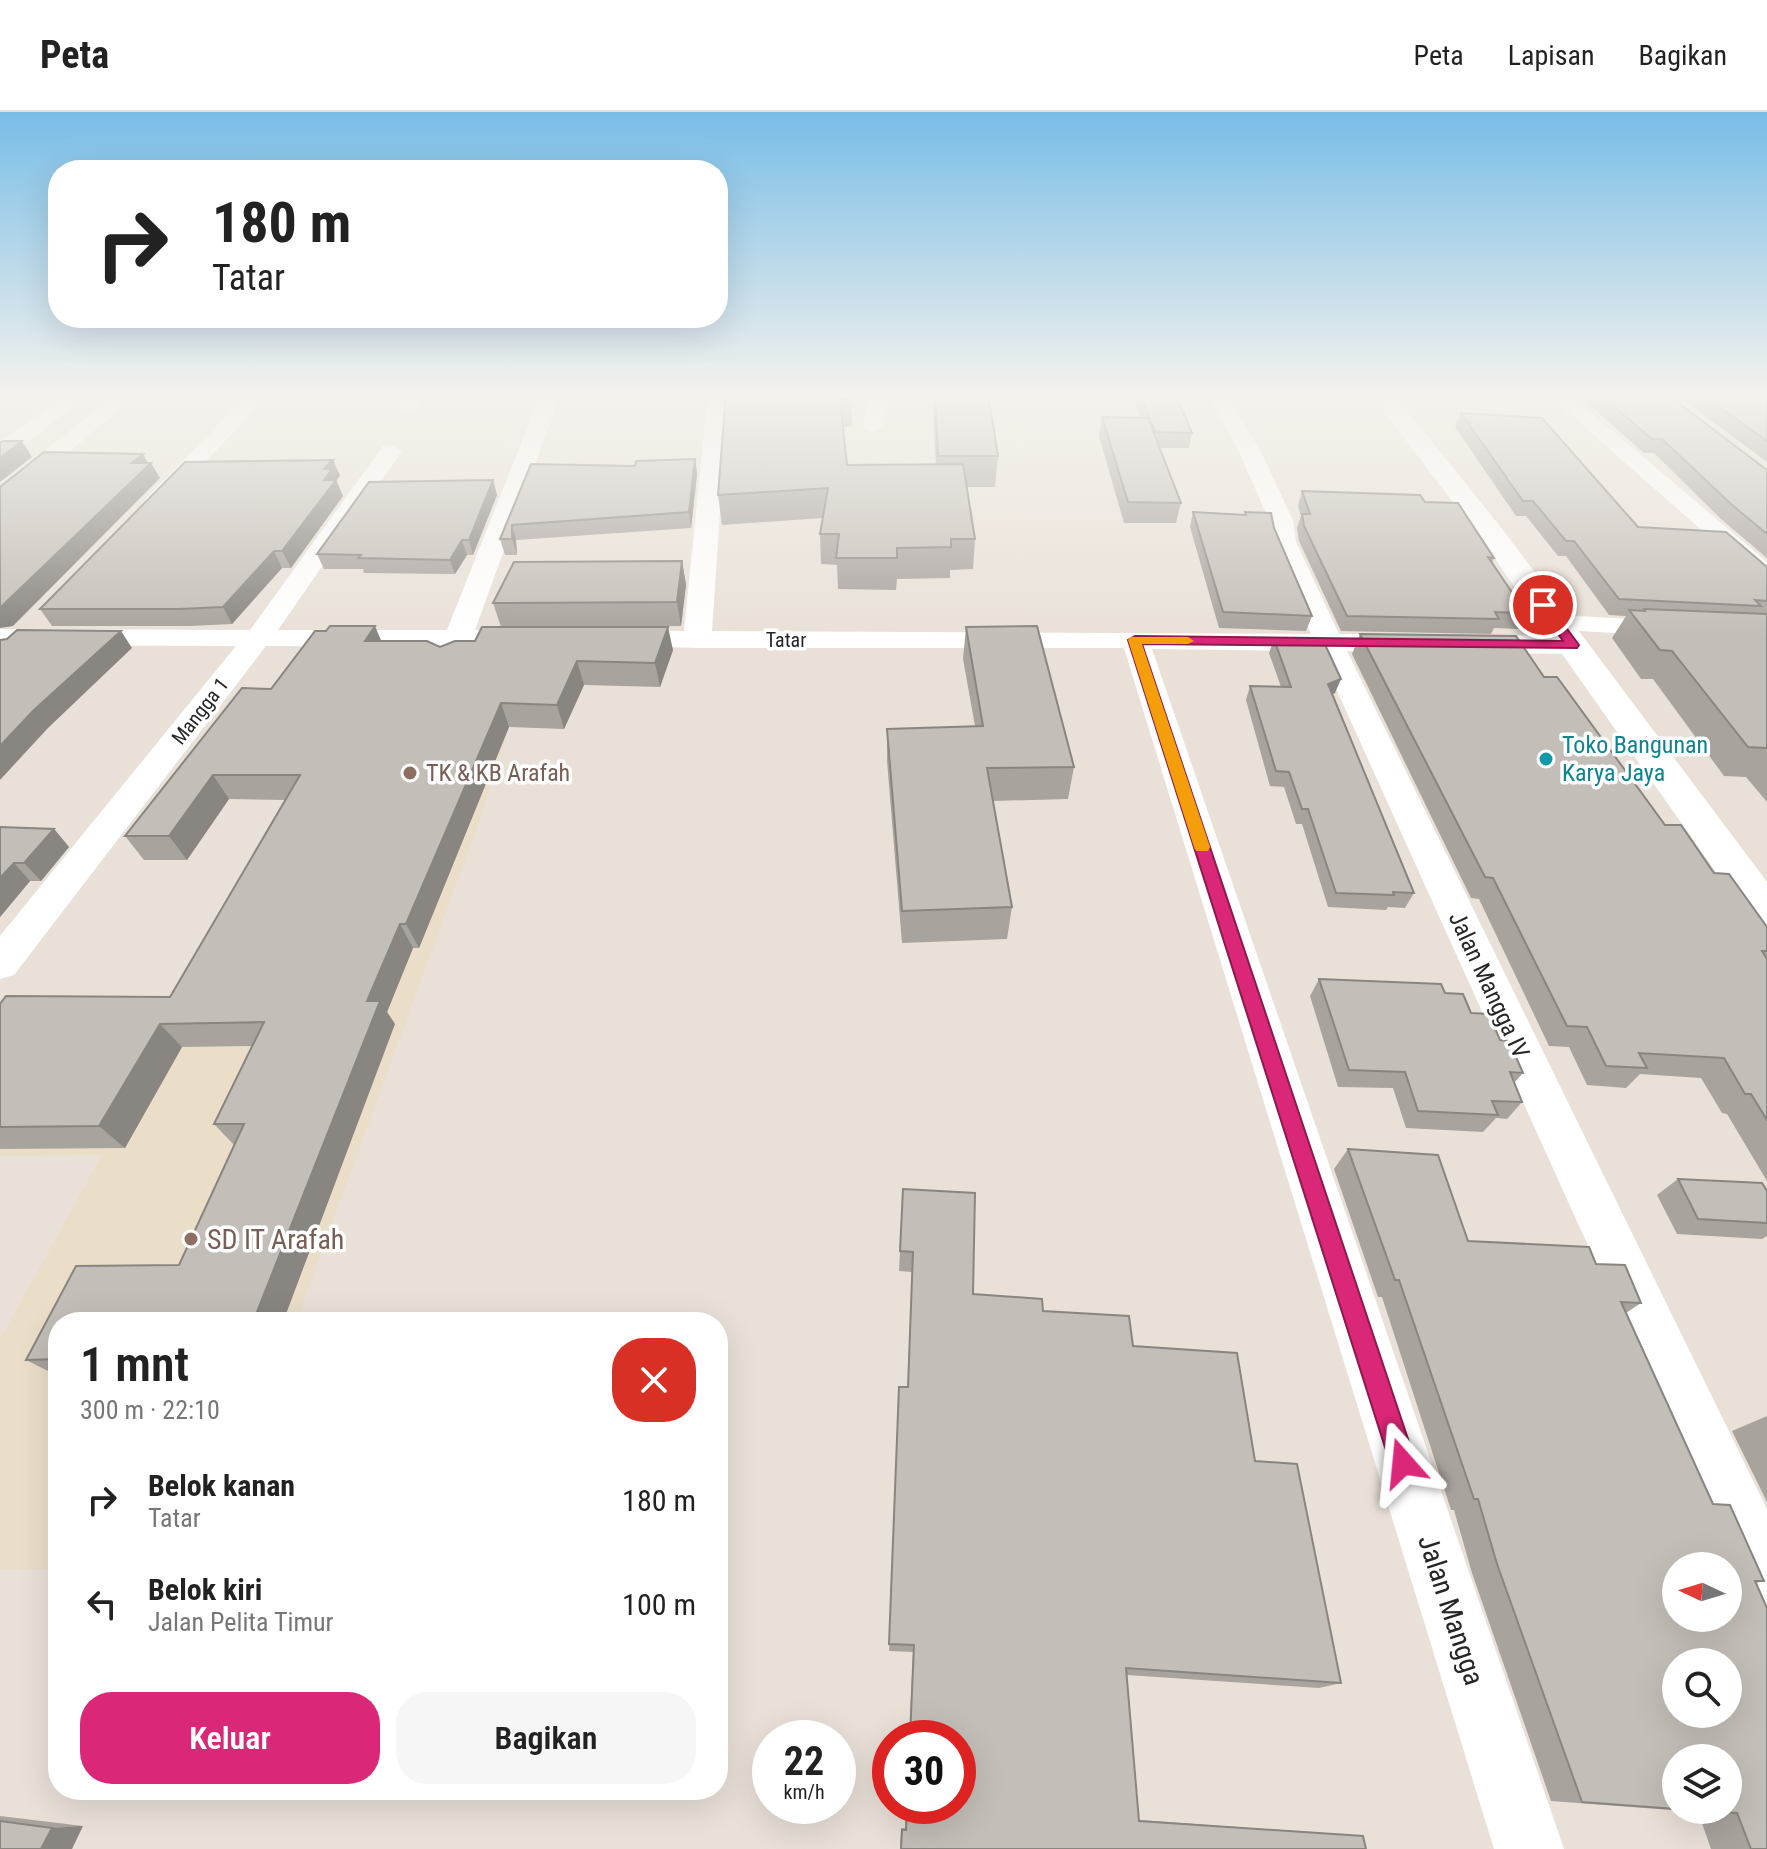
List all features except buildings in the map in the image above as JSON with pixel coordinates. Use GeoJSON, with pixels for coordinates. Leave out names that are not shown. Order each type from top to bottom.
{"type":"FeatureCollection","features":[{"type":"Feature","properties":{"kind":"street"},"geometry":{"type":"LineString","coordinates":[[0,497],[29,474]]}},
{"type":"Feature","properties":{"kind":"street"},"geometry":{"type":"LineString","coordinates":[[141,516],[182,474]]}},
{"type":"Feature","properties":{"kind":"street","name":"Mangga 1"},"geometry":{"type":"LineString","coordinates":[[0,964],[258,638],[375,474]]}},
{"type":"Feature","properties":{"kind":"street"},"geometry":{"type":"LineString","coordinates":[[454,648],[520,474]]}},
{"type":"Feature","properties":{"kind":"street"},"geometry":{"type":"LineString","coordinates":[[697,640],[711,474]]}},
{"type":"Feature","properties":{"kind":"street","name":"Jalan Mangga IV"},"geometry":{"type":"LineString","coordinates":[[1260,474],[1281,520],[1284,542],[1329,642],[1767,1574]]}},
{"type":"Feature","properties":{"kind":"street"},"geometry":{"type":"LineString","coordinates":[[1443,474],[1767,912]]}},
{"type":"Feature","properties":{"kind":"street"},"geometry":{"type":"LineString","coordinates":[[1649,474],[1736,545],[1767,575]]}},
{"type":"Feature","properties":{"kind":"street"},"geometry":{"type":"LineString","coordinates":[[0,658],[11,638],[45,615]]}},
{"type":"Feature","properties":{"kind":"street","name":"Tatar"},"geometry":{"type":"LineString","coordinates":[[592,639],[1329,642],[1564,634],[1767,634]]}},
{"type":"Feature","properties":{"kind":"street"},"geometry":{"type":"LineString","coordinates":[[11,638],[258,638],[454,648],[562,639]]}},
{"type":"Feature","properties":{"kind":"street","name":"Jalan Mangga"},"geometry":{"type":"LineString","coordinates":[[1135,640],[1529,1849]]}},
{"type":"Feature","properties":{"kind":"shaded area","name":"SD IT Arafah"},"geometry":{"type":"Polygon","coordinates":[[[397,646],[544,646],[510,725],[479,822],[300,1312],[48,1312],[48,1569],[0,1569],[0,1339],[102,1155],[0,1156],[0,1079],[149,1080],[397,646]]]}},
{"type":"Feature","properties":{"kind":"slow traffic"},"geometry":{"type":"LineString","coordinates":[[1188,641],[1135,640],[1202,847]]}},
{"type":"Feature","properties":{"kind":"place","name":"Toko Bangunan Karya Jaya"},"geometry":{"type":"Point","coordinates":[1546,759]}},
{"type":"Feature","properties":{"kind":"place","name":"TK & KB Arafah"},"geometry":{"type":"Point","coordinates":[410,773]}},
{"type":"Feature","properties":{"kind":"place","name":"SD IT Arafah"},"geometry":{"type":"Point","coordinates":[191,1239]}},
{"type":"Feature","properties":{"kind":"route"},"geometry":{"type":"LineString","coordinates":[[1403,1463],[1135,640],[1573,645],[1543,605]]}}]}
